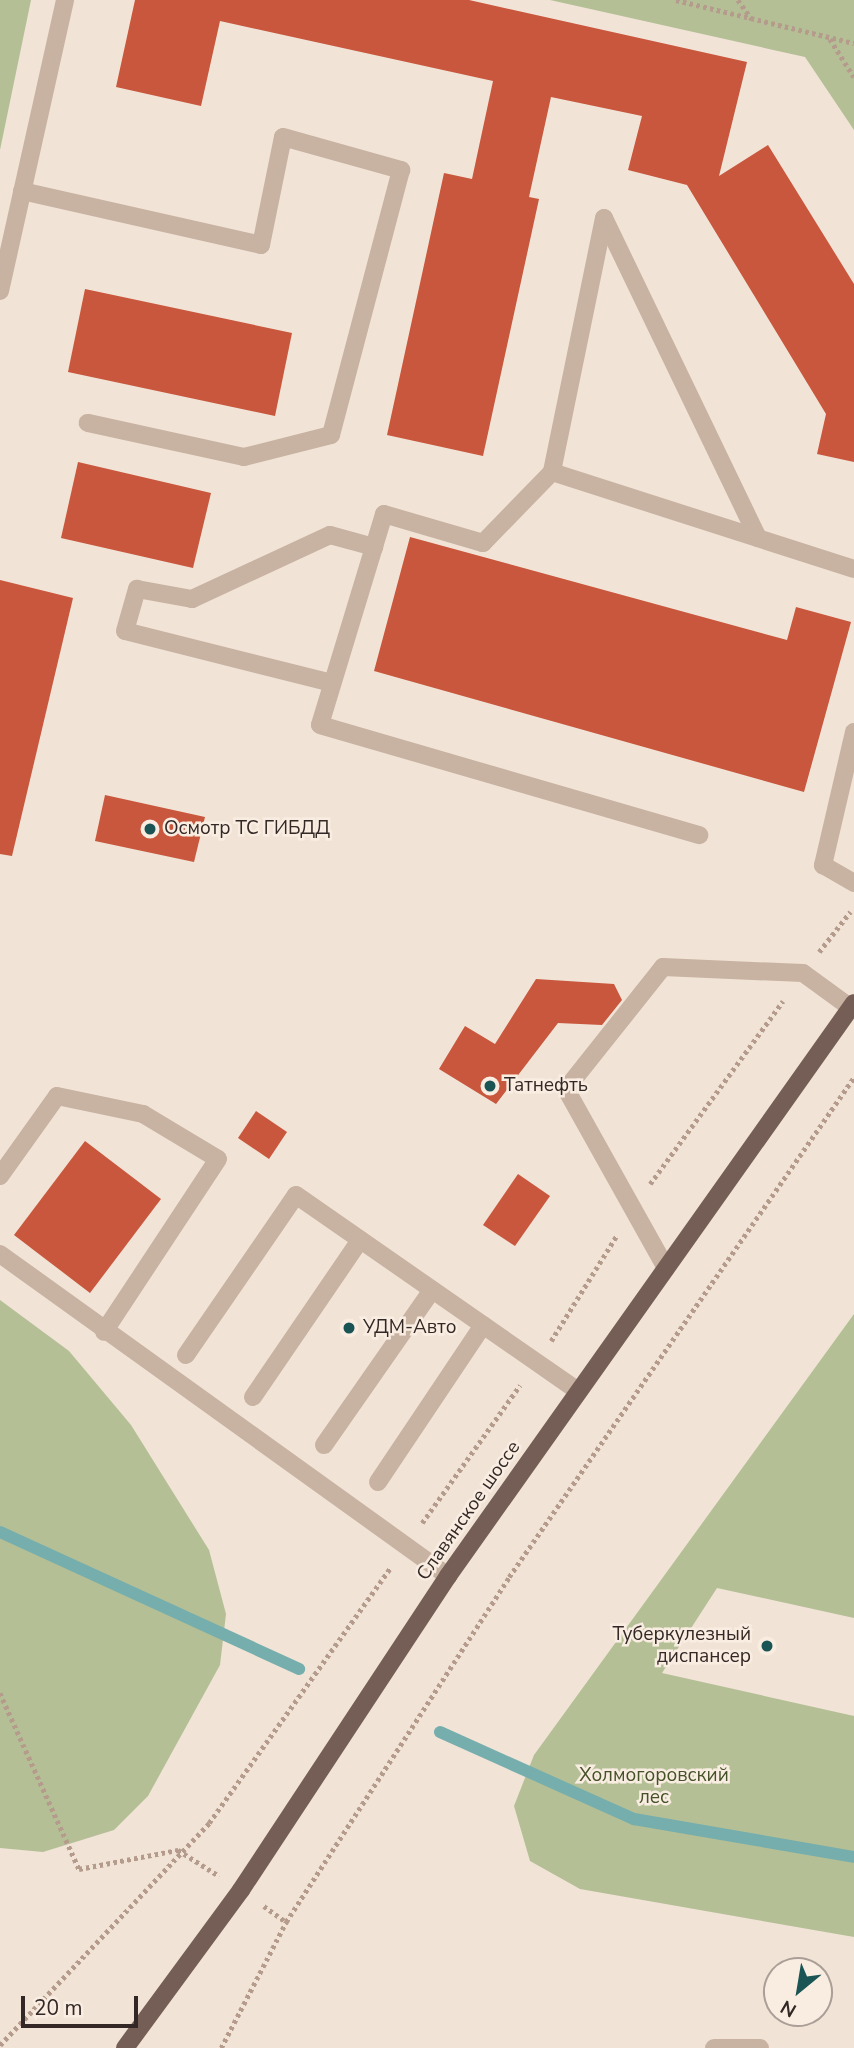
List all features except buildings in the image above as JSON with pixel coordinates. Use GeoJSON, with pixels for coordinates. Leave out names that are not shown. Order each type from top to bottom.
{"type":"FeatureCollection","features":[{"type":"Feature","properties":{"kind":"main road","name":"Славянское шоссе"},"geometry":{"type":"LineString","coordinates":[[125,2048],[241,1890],[448,1576],[852,1005]]}},
{"type":"Feature","properties":{"kind":"lane"},"geometry":{"type":"LineString","coordinates":[[0,291],[65,0]]}},
{"type":"Feature","properties":{"kind":"lane"},"geometry":{"type":"LineString","coordinates":[[22,191],[261,245],[283,137],[401,170],[331,435],[244,457],[88,423]]}},
{"type":"Feature","properties":{"kind":"lane"},"geometry":{"type":"LineString","coordinates":[[699,835],[320,724],[384,514],[483,543],[552,472],[604,218],[758,538]]}},
{"type":"Feature","properties":{"kind":"lane"},"geometry":{"type":"LineString","coordinates":[[552,472],[854,569]]}},
{"type":"Feature","properties":{"kind":"lane"},"geometry":{"type":"LineString","coordinates":[[332,683],[125,631],[137,589],[192,599],[330,535],[374,547]]}},
{"type":"Feature","properties":{"kind":"lane"},"geometry":{"type":"LineString","coordinates":[[854,732],[823,865],[854,883]]}},
{"type":"Feature","properties":{"kind":"lane"},"geometry":{"type":"LineString","coordinates":[[666,1268],[566,1089],[663,967],[803,973],[852,1005]]}},
{"type":"Feature","properties":{"kind":"lane"},"geometry":{"type":"LineString","coordinates":[[0,1176],[57,1096],[143,1114],[218,1159],[104,1332]]}},
{"type":"Feature","properties":{"kind":"lane"},"geometry":{"type":"LineString","coordinates":[[186,1355],[296,1195],[578,1391]]}},
{"type":"Feature","properties":{"kind":"lane"},"geometry":{"type":"LineString","coordinates":[[253,1397],[360,1240]]}},
{"type":"Feature","properties":{"kind":"lane"},"geometry":{"type":"LineString","coordinates":[[0,1254],[104,1332],[448,1576]]}},
{"type":"Feature","properties":{"kind":"lane"},"geometry":{"type":"LineString","coordinates":[[324,1445],[432,1290]]}},
{"type":"Feature","properties":{"kind":"lane"},"geometry":{"type":"LineString","coordinates":[[377,1482],[483,1325]]}},
{"type":"Feature","properties":{"kind":"lane"},"geometry":{"type":"LineString","coordinates":[[714,2048],[760,2048]]}},
{"type":"Feature","properties":{"kind":"path"},"geometry":{"type":"LineString","coordinates":[[676,0],[854,43]]}},
{"type":"Feature","properties":{"kind":"path"},"geometry":{"type":"LineString","coordinates":[[737,0],[752,19]]}},
{"type":"Feature","properties":{"kind":"path"},"geometry":{"type":"LineString","coordinates":[[830,38],[854,77]]}},
{"type":"Feature","properties":{"kind":"path"},"geometry":{"type":"LineString","coordinates":[[0,2046],[178,1850],[209,1823],[536,1362],[632,1209],[854,907]]}},
{"type":"Feature","properties":{"kind":"path"},"geometry":{"type":"LineString","coordinates":[[221,2048],[286,1922],[501,1588],[854,1077]]}},
{"type":"Feature","properties":{"kind":"path"},"geometry":{"type":"LineString","coordinates":[[0,1693],[79,1869],[178,1850]]}},
{"type":"Feature","properties":{"kind":"green space"},"geometry":{"type":"Polygon","coordinates":[[[0,0],[31,0],[0,150],[0,0]]]}},
{"type":"Feature","properties":{"kind":"green space"},"geometry":{"type":"Polygon","coordinates":[[[550,0],[854,0],[854,130],[805,57],[550,0]]]}},
{"type":"Feature","properties":{"kind":"green space"},"geometry":{"type":"Polygon","coordinates":[[[0,1300],[69,1351],[131,1425],[209,1550],[226,1614],[220,1665],[148,1796],[114,1830],[43,1852],[0,1848],[0,1300]]]}},
{"type":"Feature","properties":{"kind":"green space","name":"Холмогоровский лес"},"geometry":{"type":"Polygon","coordinates":[[[854,1314],[854,1618],[717,1588],[662,1673],[854,1716],[854,1937],[580,1889],[530,1861],[514,1806],[534,1755],[854,1314]]]}},
{"type":"Feature","properties":{"kind":"waterway"},"geometry":{"type":"LineString","coordinates":[[0,1532],[299,1669]]}},
{"type":"Feature","properties":{"kind":"waterway"},"geometry":{"type":"LineString","coordinates":[[440,1732],[634,1819],[854,1857]]}},
{"type":"Feature","properties":{"kind":"place","name":"Осмотр ТС ГИБДД"},"geometry":{"type":"Point","coordinates":[150,829]}},
{"type":"Feature","properties":{"kind":"place","name":"Татнефть"},"geometry":{"type":"Point","coordinates":[490,1086]}},
{"type":"Feature","properties":{"kind":"place","name":"УДМ-Авто"},"geometry":{"type":"Point","coordinates":[349,1328]}},
{"type":"Feature","properties":{"kind":"place","name":"Туберкулезный диспансер"},"geometry":{"type":"Point","coordinates":[767,1646]}}]}
